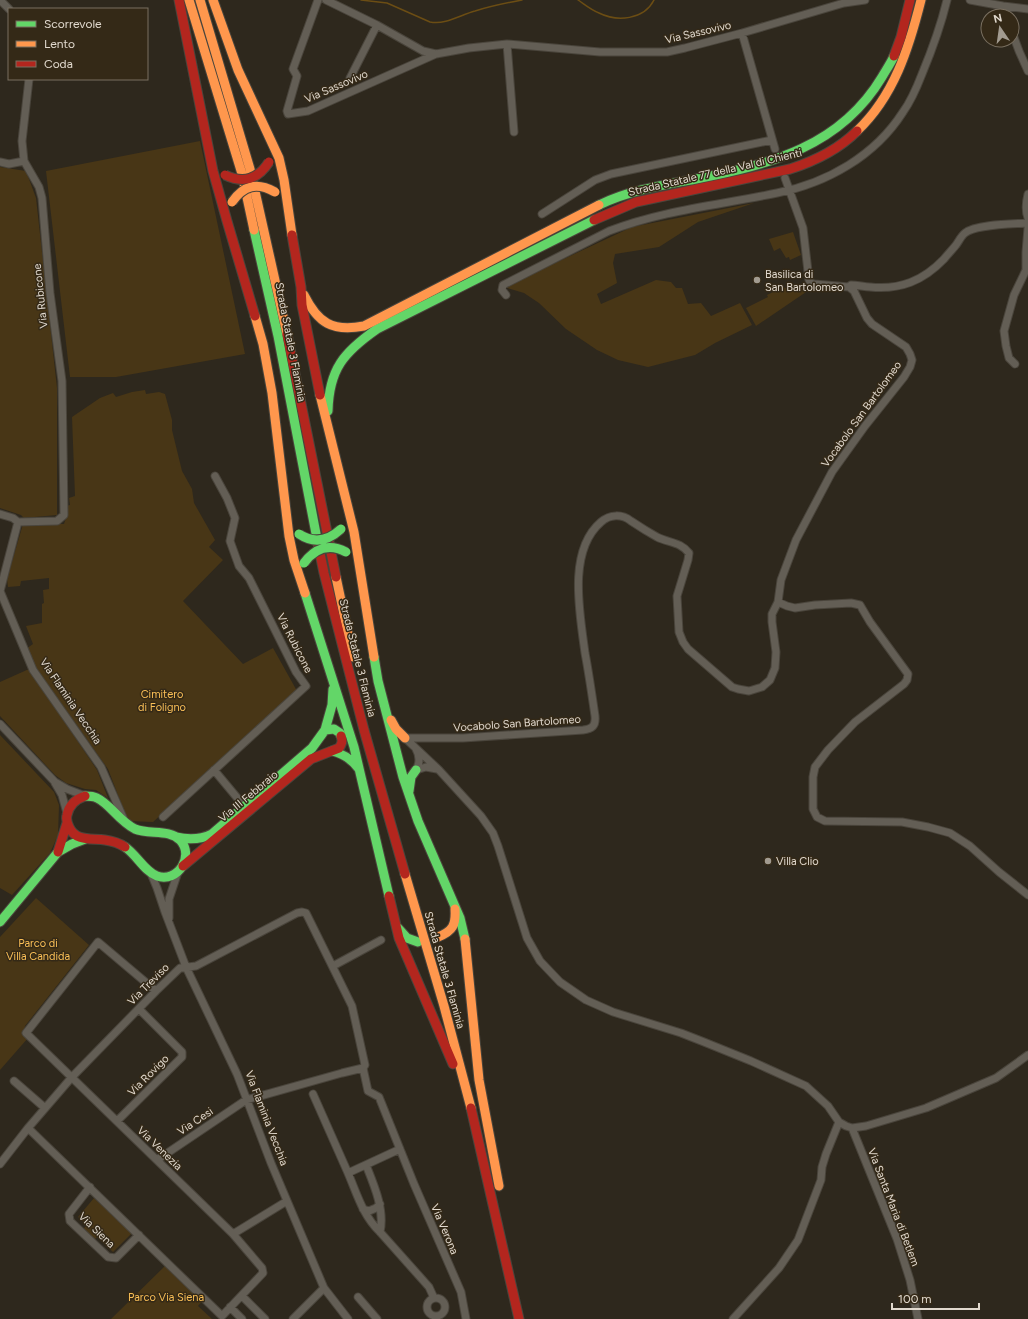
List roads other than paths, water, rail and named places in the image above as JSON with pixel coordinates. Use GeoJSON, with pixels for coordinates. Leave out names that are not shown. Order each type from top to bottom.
{"type":"FeatureCollection","features":[{"type":"Feature","properties":{"kind":"main road"},"geometry":{"type":"LineString","coordinates":[[178,0],[214,172],[260,334],[268,369],[274,404],[291,549],[298,575],[339,697],[360,771],[402,944],[452,1061],[478,1156],[497,1189]]}},
{"type":"Feature","properties":{"kind":"main road","name":"Strada Statale 3 Flaminia"},"geometry":{"type":"LineString","coordinates":[[189,0],[242,174],[278,336],[326,581],[364,730],[453,1037],[477,1129],[497,1189]]}},
{"type":"Feature","properties":{"kind":"main road","name":"Strada Statale 3 Flaminia"},"geometry":{"type":"LineString","coordinates":[[200,0],[250,169],[287,333],[334,570],[353,656],[451,1004],[497,1189],[519,1319]]}},
{"type":"Feature","properties":{"kind":"main road"},"geometry":{"type":"LineString","coordinates":[[213,0],[238,70],[274,147],[280,164],[286,192],[301,287],[302,305],[323,410],[354,532],[378,681],[411,802],[462,922],[467,946],[479,1080],[497,1189]]}},
{"type":"Feature","properties":{"kind":"main road","name":"Strada Statale 77 della Val di Chienti"},"geometry":{"type":"LineString","coordinates":[[328,426],[328,396],[332,379],[343,357],[359,340],[377,329],[571,230],[636,202],[790,169],[814,161],[852,137],[868,123],[888,93],[903,63],[921,0]]}},
{"type":"Feature","properties":{"kind":"main road","name":"Strada Statale 77 della Val di Chienti"},"geometry":{"type":"LineString","coordinates":[[301,287],[309,307],[318,318],[333,327],[342,329],[352,329],[364,326],[610,200],[646,189],[726,173],[788,156],[820,140],[839,128],[855,113],[878,86],[898,46],[909,4]]}},
{"type":"Feature","properties":{"kind":"main road"},"geometry":{"type":"LineString","coordinates":[[208,145],[219,169],[226,175],[234,179],[241,180],[254,178],[269,162],[271,149],[268,136]]}},
{"type":"Feature","properties":{"kind":"main road"},"geometry":{"type":"LineString","coordinates":[[229,227],[232,202],[238,193],[250,187],[258,185],[264,186],[275,192],[280,196],[288,210]]}},
{"type":"Feature","properties":{"kind":"main road"},"geometry":{"type":"LineString","coordinates":[[287,521],[299,534],[310,540],[323,540],[333,536],[343,525],[346,514],[346,503]]}},
{"type":"Feature","properties":{"kind":"main road"},"geometry":{"type":"LineString","coordinates":[[298,575],[304,563],[312,553],[326,547],[335,547],[346,552],[359,564]]}},
{"type":"Feature","properties":{"kind":"main road"},"geometry":{"type":"LineString","coordinates":[[58,852],[69,808],[75,801],[85,796],[98,799],[125,824],[144,832],[169,834],[191,840],[209,836],[314,746],[325,730],[332,710],[333,702],[331,674]]}},
{"type":"Feature","properties":{"kind":"main road"},"geometry":{"type":"LineString","coordinates":[[386,711],[396,729],[405,738]]}},
{"type":"Feature","properties":{"kind":"main road"},"geometry":{"type":"LineString","coordinates":[[325,730],[335,729],[340,732],[342,736],[342,744],[338,749],[332,751]]}},
{"type":"Feature","properties":{"kind":"main road"},"geometry":{"type":"LineString","coordinates":[[332,751],[346,755],[355,763],[360,771]]}},
{"type":"Feature","properties":{"kind":"main road","name":"Via III Febbraio"},"geometry":{"type":"LineString","coordinates":[[181,869],[311,759],[320,754],[332,751]]}},
{"type":"Feature","properties":{"kind":"main road"},"geometry":{"type":"LineString","coordinates":[[411,802],[409,789],[410,780],[416,770]]}},
{"type":"Feature","properties":{"kind":"main road"},"geometry":{"type":"LineString","coordinates":[[67,818],[72,832],[85,839]]}},
{"type":"Feature","properties":{"kind":"main road","name":"Via Flaminia Vecchia"},"geometry":{"type":"LineString","coordinates":[[176,837],[186,852],[186,857],[181,869]]}},
{"type":"Feature","properties":{"kind":"main road"},"geometry":{"type":"LineString","coordinates":[[0,922],[58,852],[85,839]]}},
{"type":"Feature","properties":{"kind":"main road","name":"Via Flaminia Vecchia"},"geometry":{"type":"LineString","coordinates":[[85,839],[102,840],[120,844],[132,852],[150,871]]}},
{"type":"Feature","properties":{"kind":"main road"},"geometry":{"type":"LineString","coordinates":[[150,871],[157,876],[168,876],[181,869]]}},
{"type":"Feature","properties":{"kind":"main road"},"geometry":{"type":"LineString","coordinates":[[438,937],[449,932],[455,924],[456,915],[454,903]]}},
{"type":"Feature","properties":{"kind":"main road"},"geometry":{"type":"LineString","coordinates":[[397,927],[407,938],[418,942]]}},
{"type":"Feature","properties":{"kind":"main road"},"geometry":{"type":"LineString","coordinates":[[512,1249],[528,1319]]}},
{"type":"Feature","properties":{"kind":"street"},"geometry":{"type":"LineString","coordinates":[[0,0],[8,8]]}},
{"type":"Feature","properties":{"kind":"street","name":"Via Sassovivo"},"geometry":{"type":"LineString","coordinates":[[318,0],[293,69],[297,76],[287,111],[288,114],[308,111],[436,54],[469,48],[507,44],[600,52],[667,52],[742,33],[844,3],[866,0]]}},
{"type":"Feature","properties":{"kind":"street","name":"Via Sassovivo"},"geometry":{"type":"LineString","coordinates":[[326,0],[377,25],[423,51],[436,54]]}},
{"type":"Feature","properties":{"kind":"street"},"geometry":{"type":"LineString","coordinates":[[506,295],[502,290],[503,285],[609,231],[666,213],[800,188],[852,163],[871,150],[904,112],[915,90],[942,20],[947,0]]}},
{"type":"Feature","properties":{"kind":"street"},"geometry":{"type":"LineString","coordinates":[[970,0],[1028,9]]}},
{"type":"Feature","properties":{"kind":"street","name":"Via Sassovivo"},"geometry":{"type":"LineString","coordinates":[[350,78],[377,25]]}},
{"type":"Feature","properties":{"kind":"street"},"geometry":{"type":"LineString","coordinates":[[742,33],[775,149]]}},
{"type":"Feature","properties":{"kind":"street"},"geometry":{"type":"LineString","coordinates":[[507,44],[514,132]]}},
{"type":"Feature","properties":{"kind":"street"},"geometry":{"type":"LineString","coordinates":[[1018,48],[1028,71]]}},
{"type":"Feature","properties":{"kind":"street","name":"Via Rubicone"},"geometry":{"type":"LineString","coordinates":[[18,522],[57,521],[64,515],[62,381],[50,293],[42,198],[39,187],[24,160],[22,141],[29,80]]}},
{"type":"Feature","properties":{"kind":"street"},"geometry":{"type":"LineString","coordinates":[[542,214],[595,180],[611,174],[772,140]]}},
{"type":"Feature","properties":{"kind":"street"},"geometry":{"type":"LineString","coordinates":[[0,162],[9,164],[24,160]]}},
{"type":"Feature","properties":{"kind":"street"},"geometry":{"type":"LineString","coordinates":[[785,178],[803,228],[809,280],[814,284],[887,288],[902,286],[932,271],[948,254],[964,233],[971,229],[1002,224],[1028,223]]}},
{"type":"Feature","properties":{"kind":"street"},"geometry":{"type":"LineString","coordinates":[[1028,194],[1026,202],[1026,213],[1028,218]]}},
{"type":"Feature","properties":{"kind":"street"},"geometry":{"type":"LineString","coordinates":[[1015,364],[1010,358],[1006,346],[1004,331],[1014,295],[1026,270],[1028,228]]}},
{"type":"Feature","properties":{"kind":"street","name":"Vocabolo San Bartolomeo"},"geometry":{"type":"LineString","coordinates":[[405,738],[463,738],[583,730],[592,728],[595,724],[595,716],[578,606],[578,586],[582,554],[590,534],[600,522],[613,516],[627,518],[660,538],[682,545],[689,554],[677,596],[679,632],[688,650],[732,687],[746,691],[764,686],[776,668],[777,656],[772,618],[778,602],[781,580],[796,540],[832,472],[865,426],[904,377],[912,360],[906,347],[872,324],[867,318],[854,291],[849,287]]}},
{"type":"Feature","properties":{"kind":"street","name":"Via Rubicone"},"geometry":{"type":"LineString","coordinates":[[163,818],[306,686],[296,672],[249,578],[239,566],[230,541],[235,518],[227,498],[215,476]]}},
{"type":"Feature","properties":{"kind":"street"},"geometry":{"type":"LineString","coordinates":[[0,514],[13,518],[18,522],[0,591]]}},
{"type":"Feature","properties":{"kind":"street","name":"Via Flaminia Vecchia"},"geometry":{"type":"LineString","coordinates":[[0,591],[33,670],[101,767],[125,824]]}},
{"type":"Feature","properties":{"kind":"street"},"geometry":{"type":"LineString","coordinates":[[778,602],[795,608],[815,605],[851,603],[860,605],[870,622],[908,674],[906,682],[855,722],[828,750],[815,767],[813,774],[813,802],[814,812],[817,817],[825,821],[902,822],[950,833],[970,846],[1028,895]]}},
{"type":"Feature","properties":{"kind":"street"},"geometry":{"type":"LineString","coordinates":[[0,724],[55,782],[66,789],[85,796]]}},
{"type":"Feature","properties":{"kind":"street"},"geometry":{"type":"LineString","coordinates":[[405,738],[439,770],[481,816],[494,833],[527,938],[540,961],[556,979],[577,994],[599,1006],[704,1042],[806,1086],[828,1106],[839,1122],[852,1128],[885,1121],[926,1108],[996,1078],[1028,1055]]}},
{"type":"Feature","properties":{"kind":"street"},"geometry":{"type":"LineString","coordinates":[[416,749],[419,760],[419,765],[416,770]]}},
{"type":"Feature","properties":{"kind":"street"},"geometry":{"type":"LineString","coordinates":[[416,770],[430,767],[439,770]]}},
{"type":"Feature","properties":{"kind":"street"},"geometry":{"type":"LineString","coordinates":[[214,770],[244,806]]}},
{"type":"Feature","properties":{"kind":"street"},"geometry":{"type":"LineString","coordinates":[[55,782],[62,795],[67,818]]}},
{"type":"Feature","properties":{"kind":"street","name":"Via Flaminia Vecchia"},"geometry":{"type":"LineString","coordinates":[[169,922],[169,899],[181,869]]}},
{"type":"Feature","properties":{"kind":"street","name":"Via Flaminia Vecchia"},"geometry":{"type":"LineString","coordinates":[[150,871],[186,967],[237,1074],[271,1163],[324,1288],[348,1319]]}},
{"type":"Feature","properties":{"kind":"street","name":"Via Treviso"},"geometry":{"type":"LineString","coordinates":[[0,1164],[28,1128],[72,1077],[180,968],[196,966],[297,913],[302,912],[306,914],[352,1006],[365,1065],[363,1068]]}},
{"type":"Feature","properties":{"kind":"street"},"geometry":{"type":"LineString","coordinates":[[333,966],[381,940]]}},
{"type":"Feature","properties":{"kind":"street","name":"Via Venezia"},"geometry":{"type":"LineString","coordinates":[[156,991],[98,942],[26,1033],[233,1234],[262,1268],[263,1273],[233,1305]]}},
{"type":"Feature","properties":{"kind":"street","name":"Via Rovigo"},"geometry":{"type":"LineString","coordinates":[[117,1121],[182,1057],[182,1052],[139,1009]]}},
{"type":"Feature","properties":{"kind":"street"},"geometry":{"type":"LineString","coordinates":[[246,1100],[363,1068]]}},
{"type":"Feature","properties":{"kind":"street","name":"Via Verona"},"geometry":{"type":"LineString","coordinates":[[363,1068],[368,1091],[379,1097],[460,1292],[466,1319]]}},
{"type":"Feature","properties":{"kind":"street"},"geometry":{"type":"LineString","coordinates":[[14,1081],[45,1108]]}},
{"type":"Feature","properties":{"kind":"street"},"geometry":{"type":"LineString","coordinates":[[313,1094],[363,1209],[373,1225],[429,1287],[434,1298]]}},
{"type":"Feature","properties":{"kind":"street","name":"Via Cesi"},"geometry":{"type":"LineString","coordinates":[[157,1160],[246,1100]]}},
{"type":"Feature","properties":{"kind":"street"},"geometry":{"type":"LineString","coordinates":[[733,1319],[779,1268],[798,1240],[821,1180],[822,1167],[826,1154],[839,1122]]}},
{"type":"Feature","properties":{"kind":"street"},"geometry":{"type":"LineString","coordinates":[[28,1128],[222,1316],[233,1305],[242,1319]]}},
{"type":"Feature","properties":{"kind":"street","name":"Via Santa Maria di Betlem"},"geometry":{"type":"LineString","coordinates":[[852,1128],[897,1239],[910,1280],[918,1319]]}},
{"type":"Feature","properties":{"kind":"street"},"geometry":{"type":"LineString","coordinates":[[348,1173],[400,1149]]}},
{"type":"Feature","properties":{"kind":"street"},"geometry":{"type":"LineString","coordinates":[[366,1164],[380,1204],[382,1227],[380,1232]]}},
{"type":"Feature","properties":{"kind":"street","name":"Via Siena"},"geometry":{"type":"LineString","coordinates":[[90,1187],[69,1214],[70,1221],[108,1257],[116,1258],[139,1235]]}},
{"type":"Feature","properties":{"kind":"street"},"geometry":{"type":"LineString","coordinates":[[233,1234],[287,1201]]}},
{"type":"Feature","properties":{"kind":"street"},"geometry":{"type":"LineString","coordinates":[[363,1209],[369,1211],[376,1208],[380,1204]]}},
{"type":"Feature","properties":{"kind":"street"},"geometry":{"type":"LineString","coordinates":[[293,1319],[324,1288]]}},
{"type":"Feature","properties":{"kind":"street"},"geometry":{"type":"LineString","coordinates":[[242,1296],[265,1319]]}},
{"type":"Feature","properties":{"kind":"street"},"geometry":{"type":"LineString","coordinates":[[358,1297],[377,1319]]}},
{"type":"Feature","properties":{"kind":"waterway"},"geometry":{"type":"LineString","coordinates":[[361,0],[387,3],[430,22],[436,23],[504,3],[522,0]]}},
{"type":"Feature","properties":{"kind":"waterway"},"geometry":{"type":"LineString","coordinates":[[578,0],[590,9],[614,18],[630,17],[644,12],[650,7],[654,0]]}},
{"type":"Feature","properties":{"kind":"place","name":"Basilica di San Bartolomeo"},"geometry":{"type":"Point","coordinates":[757,280]}},
{"type":"Feature","properties":{"kind":"place","name":"Villa Clio"},"geometry":{"type":"Point","coordinates":[768,861]}},
{"type":"Feature","properties":{"kind":"park label","name":"Cimitero di Foligno"},"geometry":{"type":"Point","coordinates":[162,700]}},
{"type":"Feature","properties":{"kind":"park label","name":"Parco di Villa Candida"},"geometry":{"type":"Point","coordinates":[38,949]}},
{"type":"Feature","properties":{"kind":"park label","name":"Parco Via Siena"},"geometry":{"type":"Point","coordinates":[166,1297]}}]}
